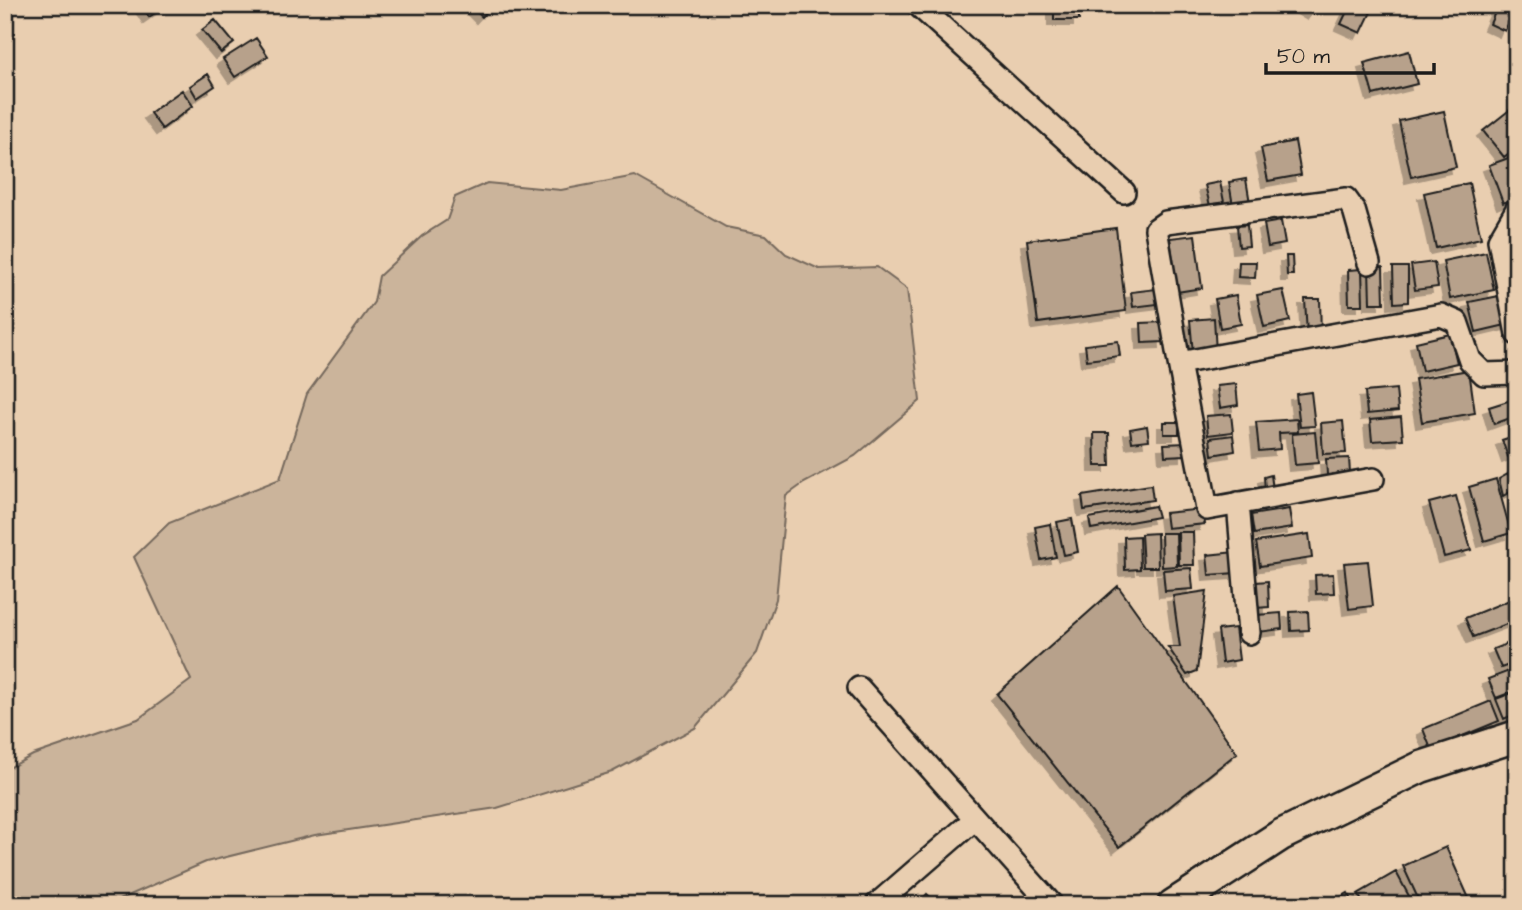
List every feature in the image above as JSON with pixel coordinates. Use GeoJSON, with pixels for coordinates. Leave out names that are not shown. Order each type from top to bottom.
{"type":"FeatureCollection","features":[{"type":"Feature","properties":{"kind":"street"},"geometry":{"type":"LineString","coordinates":[[918,5],[1124,192]]}},
{"type":"Feature","properties":{"kind":"street"},"geometry":{"type":"LineString","coordinates":[[1369,263],[1354,210],[1346,199],[1166,222],[1156,229],[1207,509],[1373,479]]}},
{"type":"Feature","properties":{"kind":"street"},"geometry":{"type":"LineString","coordinates":[[1517,209],[1499,240],[1517,334]]}},
{"type":"Feature","properties":{"kind":"street"},"geometry":{"type":"LineString","coordinates":[[1179,363],[1441,315],[1457,322],[1470,360],[1484,374],[1517,373]]}},
{"type":"Feature","properties":{"kind":"street"},"geometry":{"type":"LineString","coordinates":[[1238,503],[1249,633]]}},
{"type":"Feature","properties":{"kind":"street"},"geometry":{"type":"LineString","coordinates":[[859,688],[1052,905]]}},
{"type":"Feature","properties":{"kind":"street"},"geometry":{"type":"LineString","coordinates":[[1173,905],[1188,892],[1293,830],[1421,766],[1517,736]]}},
{"type":"Feature","properties":{"kind":"street"},"geometry":{"type":"LineString","coordinates":[[876,905],[975,818]]}},
{"type":"Feature","properties":{"kind":"shaded area"},"geometry":{"type":"Polygon","coordinates":[[[635,176],[726,227],[766,235],[786,254],[819,269],[877,267],[907,289],[920,401],[855,456],[804,483],[786,496],[776,599],[757,653],[695,728],[612,772],[497,808],[315,835],[206,862],[107,905],[5,905],[5,770],[33,755],[138,719],[191,680],[134,557],[169,523],[280,479],[307,394],[374,302],[379,276],[422,236],[447,220],[455,197],[487,183],[561,190],[635,176]]]}},
{"type":"Feature","properties":{"kind":"building"},"geometry":{"type":"Polygon","coordinates":[[[141,5],[165,5],[165,6],[149,17],[141,5]]]}},
{"type":"Feature","properties":{"kind":"building"},"geometry":{"type":"Polygon","coordinates":[[[470,5],[493,5],[482,17],[470,5]]]}},
{"type":"Feature","properties":{"kind":"building"},"geometry":{"type":"Polygon","coordinates":[[[1054,5],[1079,5],[1079,20],[1054,20],[1054,5]]]}},
{"type":"Feature","properties":{"kind":"building"},"geometry":{"type":"Polygon","coordinates":[[[1298,5],[1319,5],[1313,14],[1298,5]]]}},
{"type":"Feature","properties":{"kind":"building"},"geometry":{"type":"Polygon","coordinates":[[[1350,5],[1363,5],[1372,10],[1361,33],[1341,24],[1350,5]]]}},
{"type":"Feature","properties":{"kind":"building"},"geometry":{"type":"Polygon","coordinates":[[[1498,5],[1514,10],[1505,31],[1490,24],[1498,5]]]}},
{"type":"Feature","properties":{"kind":"building"},"geometry":{"type":"Polygon","coordinates":[[[215,20],[234,43],[221,53],[202,30],[215,20]]]}},
{"type":"Feature","properties":{"kind":"building"},"geometry":{"type":"Polygon","coordinates":[[[256,38],[268,56],[235,77],[223,59],[256,38]]]}},
{"type":"Feature","properties":{"kind":"building"},"geometry":{"type":"Polygon","coordinates":[[[1409,51],[1417,84],[1373,95],[1364,63],[1409,51]]]}},
{"type":"Feature","properties":{"kind":"building"},"geometry":{"type":"Polygon","coordinates":[[[208,74],[215,86],[197,98],[190,86],[208,74]]]}},
{"type":"Feature","properties":{"kind":"building"},"geometry":{"type":"Polygon","coordinates":[[[182,90],[193,106],[162,129],[150,113],[182,90]]]}},
{"type":"Feature","properties":{"kind":"building"},"geometry":{"type":"Polygon","coordinates":[[[1512,108],[1517,113],[1517,147],[1504,157],[1483,131],[1512,108]]]}},
{"type":"Feature","properties":{"kind":"building"},"geometry":{"type":"Polygon","coordinates":[[[1444,111],[1456,167],[1411,177],[1399,121],[1444,111]]]}},
{"type":"Feature","properties":{"kind":"building"},"geometry":{"type":"Polygon","coordinates":[[[1295,141],[1301,175],[1268,181],[1261,148],[1295,141]]]}},
{"type":"Feature","properties":{"kind":"building"},"geometry":{"type":"Polygon","coordinates":[[[1517,155],[1517,197],[1503,203],[1489,165],[1517,155]]]}},
{"type":"Feature","properties":{"kind":"building"},"geometry":{"type":"Polygon","coordinates":[[[1246,179],[1250,203],[1233,206],[1229,182],[1246,179]]]}},
{"type":"Feature","properties":{"kind":"building"},"geometry":{"type":"Polygon","coordinates":[[[1220,182],[1225,207],[1211,210],[1205,185],[1220,182]]]}},
{"type":"Feature","properties":{"kind":"building"},"geometry":{"type":"Polygon","coordinates":[[[1469,183],[1481,238],[1436,248],[1424,193],[1469,183]]]}},
{"type":"Feature","properties":{"kind":"building"},"geometry":{"type":"Polygon","coordinates":[[[1281,221],[1285,244],[1268,247],[1264,224],[1281,221]]]}},
{"type":"Feature","properties":{"kind":"building"},"geometry":{"type":"Polygon","coordinates":[[[1247,225],[1249,246],[1239,247],[1237,226],[1247,225]]]}},
{"type":"Feature","properties":{"kind":"building"},"geometry":{"type":"Polygon","coordinates":[[[1116,228],[1126,311],[1038,323],[1027,240],[1116,228]]]}},
{"type":"Feature","properties":{"kind":"building"},"geometry":{"type":"Polygon","coordinates":[[[1195,235],[1202,288],[1177,292],[1170,238],[1195,235]]]}},
{"type":"Feature","properties":{"kind":"building"},"geometry":{"type":"Polygon","coordinates":[[[1486,252],[1494,290],[1450,299],[1443,261],[1486,252]]]}},
{"type":"Feature","properties":{"kind":"building"},"geometry":{"type":"Polygon","coordinates":[[[1286,256],[1292,256],[1293,275],[1287,275],[1286,256]]]}},
{"type":"Feature","properties":{"kind":"building"},"geometry":{"type":"Polygon","coordinates":[[[1239,262],[1256,262],[1255,278],[1238,277],[1239,262]]]}},
{"type":"Feature","properties":{"kind":"building"},"geometry":{"type":"Polygon","coordinates":[[[1434,262],[1438,287],[1415,290],[1411,265],[1434,262]]]}},
{"type":"Feature","properties":{"kind":"building"},"geometry":{"type":"Polygon","coordinates":[[[1383,267],[1384,303],[1370,303],[1369,268],[1383,267]]]}},
{"type":"Feature","properties":{"kind":"building"},"geometry":{"type":"Polygon","coordinates":[[[1393,267],[1408,267],[1408,302],[1394,303],[1393,267]]]}},
{"type":"Feature","properties":{"kind":"building"},"geometry":{"type":"Polygon","coordinates":[[[1362,269],[1363,305],[1349,305],[1348,270],[1362,269]]]}},
{"type":"Feature","properties":{"kind":"building"},"geometry":{"type":"Polygon","coordinates":[[[1164,288],[1166,303],[1133,307],[1131,292],[1164,288]]]}},
{"type":"Feature","properties":{"kind":"building"},"geometry":{"type":"Polygon","coordinates":[[[1283,290],[1290,321],[1264,327],[1257,295],[1283,290]]]}},
{"type":"Feature","properties":{"kind":"building"},"geometry":{"type":"Polygon","coordinates":[[[1236,295],[1241,324],[1220,328],[1215,299],[1236,295]]]}},
{"type":"Feature","properties":{"kind":"building"},"geometry":{"type":"Polygon","coordinates":[[[1504,295],[1510,324],[1476,332],[1469,302],[1504,295]]]}},
{"type":"Feature","properties":{"kind":"building"},"geometry":{"type":"Polygon","coordinates":[[[1305,299],[1320,299],[1321,334],[1307,335],[1305,299]]]}},
{"type":"Feature","properties":{"kind":"building"},"geometry":{"type":"Polygon","coordinates":[[[1214,318],[1216,352],[1193,354],[1190,320],[1214,318]]]}},
{"type":"Feature","properties":{"kind":"building"},"geometry":{"type":"Polygon","coordinates":[[[1164,322],[1165,342],[1142,343],[1141,323],[1164,322]]]}},
{"type":"Feature","properties":{"kind":"building"},"geometry":{"type":"Polygon","coordinates":[[[1450,334],[1457,363],[1422,371],[1416,342],[1450,334]]]}},
{"type":"Feature","properties":{"kind":"building"},"geometry":{"type":"Polygon","coordinates":[[[1118,341],[1120,356],[1087,360],[1085,345],[1118,341]]]}},
{"type":"Feature","properties":{"kind":"building"},"geometry":{"type":"Polygon","coordinates":[[[1469,370],[1475,413],[1422,422],[1415,379],[1469,370]]]}},
{"type":"Feature","properties":{"kind":"building"},"geometry":{"type":"Polygon","coordinates":[[[1236,384],[1238,405],[1220,408],[1217,386],[1236,384]]]}},
{"type":"Feature","properties":{"kind":"building"},"geometry":{"type":"Polygon","coordinates":[[[1396,389],[1398,411],[1367,414],[1365,392],[1396,389]]]}},
{"type":"Feature","properties":{"kind":"building"},"geometry":{"type":"Polygon","coordinates":[[[1311,392],[1315,426],[1300,427],[1296,394],[1311,392]]]}},
{"type":"Feature","properties":{"kind":"building"},"geometry":{"type":"Polygon","coordinates":[[[1511,400],[1516,416],[1494,424],[1489,407],[1511,400]]]}},
{"type":"Feature","properties":{"kind":"building"},"geometry":{"type":"Polygon","coordinates":[[[1231,414],[1233,432],[1208,435],[1206,416],[1231,414]]]}},
{"type":"Feature","properties":{"kind":"building"},"geometry":{"type":"Polygon","coordinates":[[[1401,417],[1403,439],[1372,441],[1370,420],[1401,417]]]}},
{"type":"Feature","properties":{"kind":"building"},"geometry":{"type":"Polygon","coordinates":[[[1297,419],[1298,432],[1279,433],[1280,449],[1259,451],[1256,422],[1297,419]]]}},
{"type":"Feature","properties":{"kind":"building"},"geometry":{"type":"Polygon","coordinates":[[[1343,421],[1346,453],[1323,454],[1321,423],[1343,421]]]}},
{"type":"Feature","properties":{"kind":"building"},"geometry":{"type":"Polygon","coordinates":[[[1164,422],[1179,422],[1179,434],[1164,434],[1164,422]]]}},
{"type":"Feature","properties":{"kind":"building"},"geometry":{"type":"Polygon","coordinates":[[[1147,426],[1149,440],[1132,442],[1130,429],[1147,426]]]}},
{"type":"Feature","properties":{"kind":"building"},"geometry":{"type":"Polygon","coordinates":[[[1315,432],[1318,463],[1295,465],[1292,434],[1315,432]]]}},
{"type":"Feature","properties":{"kind":"building"},"geometry":{"type":"Polygon","coordinates":[[[1094,433],[1109,433],[1110,466],[1095,466],[1094,433]]]}},
{"type":"Feature","properties":{"kind":"building"},"geometry":{"type":"Polygon","coordinates":[[[1233,435],[1235,451],[1212,455],[1210,438],[1233,435]]]}},
{"type":"Feature","properties":{"kind":"building"},"geometry":{"type":"Polygon","coordinates":[[[1517,435],[1517,453],[1508,457],[1502,440],[1517,435]]]}},
{"type":"Feature","properties":{"kind":"building"},"geometry":{"type":"Polygon","coordinates":[[[1186,443],[1186,455],[1165,456],[1164,444],[1186,443]]]}},
{"type":"Feature","properties":{"kind":"building"},"geometry":{"type":"Polygon","coordinates":[[[1349,458],[1351,488],[1328,490],[1326,459],[1349,458]]]}},
{"type":"Feature","properties":{"kind":"building"},"geometry":{"type":"Polygon","coordinates":[[[1517,469],[1517,488],[1503,496],[1499,479],[1517,469]]]}},
{"type":"Feature","properties":{"kind":"building"},"geometry":{"type":"Polygon","coordinates":[[[1271,475],[1273,489],[1265,489],[1264,477],[1271,475]]]}},
{"type":"Feature","properties":{"kind":"building"},"geometry":{"type":"Polygon","coordinates":[[[1496,479],[1511,533],[1484,541],[1469,487],[1496,479]]]}},
{"type":"Feature","properties":{"kind":"building"},"geometry":{"type":"Polygon","coordinates":[[[1151,485],[1153,500],[1084,510],[1082,496],[1151,485]]]}},
{"type":"Feature","properties":{"kind":"building"},"geometry":{"type":"Polygon","coordinates":[[[1456,496],[1471,550],[1444,557],[1429,503],[1456,496]]]}},
{"type":"Feature","properties":{"kind":"building"},"geometry":{"type":"Polygon","coordinates":[[[1155,506],[1158,517],[1091,529],[1089,518],[1155,506]]]}},
{"type":"Feature","properties":{"kind":"building"},"geometry":{"type":"Polygon","coordinates":[[[1203,509],[1205,524],[1167,528],[1165,513],[1203,509]]]}},
{"type":"Feature","properties":{"kind":"building"},"geometry":{"type":"Polygon","coordinates":[[[1289,509],[1292,528],[1254,534],[1251,515],[1289,509]]]}},
{"type":"Feature","properties":{"kind":"building"},"geometry":{"type":"Polygon","coordinates":[[[1072,519],[1078,552],[1064,555],[1057,522],[1072,519]]]}},
{"type":"Feature","properties":{"kind":"building"},"geometry":{"type":"Polygon","coordinates":[[[1050,524],[1056,557],[1041,560],[1035,527],[1050,524]]]}},
{"type":"Feature","properties":{"kind":"building"},"geometry":{"type":"Polygon","coordinates":[[[1178,532],[1193,532],[1194,565],[1179,565],[1178,532]]]}},
{"type":"Feature","properties":{"kind":"building"},"geometry":{"type":"Polygon","coordinates":[[[1157,533],[1158,567],[1143,567],[1141,534],[1157,533]]]}},
{"type":"Feature","properties":{"kind":"building"},"geometry":{"type":"Polygon","coordinates":[[[1161,533],[1176,533],[1177,566],[1162,567],[1161,533]]]}},
{"type":"Feature","properties":{"kind":"building"},"geometry":{"type":"Polygon","coordinates":[[[1309,534],[1312,558],[1260,566],[1256,542],[1309,534]]]}},
{"type":"Feature","properties":{"kind":"building"},"geometry":{"type":"Polygon","coordinates":[[[1139,536],[1140,569],[1125,570],[1124,537],[1139,536]]]}},
{"type":"Feature","properties":{"kind":"building"},"geometry":{"type":"Polygon","coordinates":[[[1235,552],[1236,573],[1209,575],[1207,555],[1235,552]]]}},
{"type":"Feature","properties":{"kind":"building"},"geometry":{"type":"Polygon","coordinates":[[[1368,561],[1373,606],[1349,609],[1344,563],[1368,561]]]}},
{"type":"Feature","properties":{"kind":"building"},"geometry":{"type":"Polygon","coordinates":[[[1191,568],[1193,589],[1165,591],[1163,570],[1191,568]]]}},
{"type":"Feature","properties":{"kind":"building"},"geometry":{"type":"Polygon","coordinates":[[[1333,574],[1334,593],[1316,594],[1315,575],[1333,574]]]}},
{"type":"Feature","properties":{"kind":"building"},"geometry":{"type":"Polygon","coordinates":[[[1268,581],[1269,607],[1256,608],[1256,582],[1268,581]]]}},
{"type":"Feature","properties":{"kind":"building"},"geometry":{"type":"Polygon","coordinates":[[[1118,586],[1237,753],[1119,847],[997,694],[1118,586]]]}},
{"type":"Feature","properties":{"kind":"building"},"geometry":{"type":"Polygon","coordinates":[[[1207,591],[1197,671],[1187,675],[1168,647],[1180,647],[1173,596],[1207,591]]]}},
{"type":"Feature","properties":{"kind":"building"},"geometry":{"type":"Polygon","coordinates":[[[1517,597],[1517,620],[1473,637],[1465,618],[1517,597]]]}},
{"type":"Feature","properties":{"kind":"building"},"geometry":{"type":"Polygon","coordinates":[[[1308,611],[1309,630],[1291,631],[1290,612],[1308,611]]]}},
{"type":"Feature","properties":{"kind":"building"},"geometry":{"type":"Polygon","coordinates":[[[1281,613],[1282,629],[1259,632],[1257,615],[1281,613]]]}},
{"type":"Feature","properties":{"kind":"building"},"geometry":{"type":"Polygon","coordinates":[[[1235,628],[1239,660],[1222,663],[1218,630],[1235,628]]]}},
{"type":"Feature","properties":{"kind":"building"},"geometry":{"type":"Polygon","coordinates":[[[1517,640],[1517,662],[1501,668],[1493,649],[1517,640]]]}},
{"type":"Feature","properties":{"kind":"building"},"geometry":{"type":"Polygon","coordinates":[[[1517,668],[1517,690],[1496,698],[1488,679],[1517,668]]]}},
{"type":"Feature","properties":{"kind":"building"},"geometry":{"type":"Polygon","coordinates":[[[1517,691],[1517,713],[1504,719],[1496,699],[1517,691]]]}},
{"type":"Feature","properties":{"kind":"building"},"geometry":{"type":"Polygon","coordinates":[[[1491,701],[1499,721],[1431,749],[1423,729],[1491,701]]]}},
{"type":"Feature","properties":{"kind":"building"},"geometry":{"type":"Polygon","coordinates":[[[1446,847],[1472,905],[1421,905],[1403,866],[1446,847]]]}},
{"type":"Feature","properties":{"kind":"building"},"geometry":{"type":"Polygon","coordinates":[[[1396,872],[1410,898],[1399,905],[1364,905],[1358,894],[1396,872]]]}},
{"type":"Feature","properties":{"kind":"building"},"geometry":{"type":"Polygon","coordinates":[[[1348,893],[1355,905],[1328,905],[1348,893]]]}},
{"type":"Feature","properties":{"kind":"building"},"geometry":{"type":"Polygon","coordinates":[[[927,894],[939,905],[917,905],[927,894]]]}}]}
